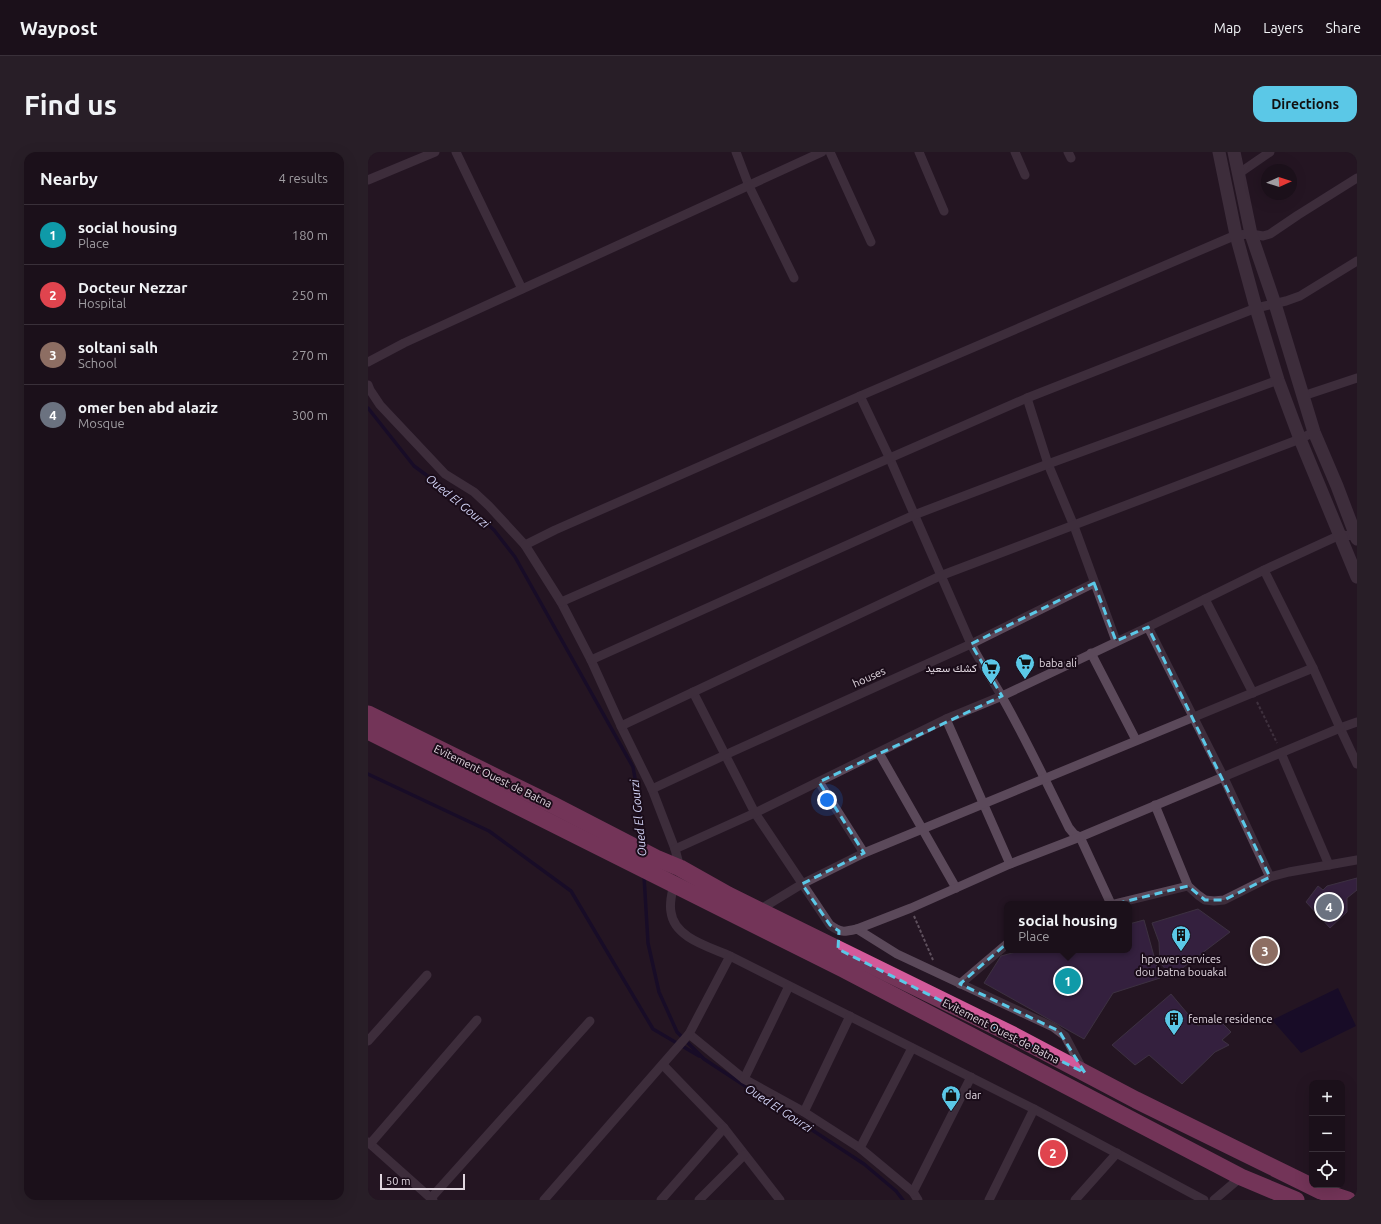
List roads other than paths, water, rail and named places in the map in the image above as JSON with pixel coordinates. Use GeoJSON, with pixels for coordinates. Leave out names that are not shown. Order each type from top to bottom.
{"type":"FeatureCollection","features":[{"type":"Feature","properties":{"kind":"highway","name":"Evitement Ouest de Batna"},"geometry":{"type":"LineString","coordinates":[[368,714],[616,846],[658,876],[850,973],[1240,1176],[1296,1200]]}},
{"type":"Feature","properties":{"kind":"highway","name":"Evitement Ouest de Batna"},"geometry":{"type":"LineString","coordinates":[[368,731],[616,846],[656,858],[680,868],[728,895],[1013,1035],[1136,1100],[1260,1162],[1321,1191],[1348,1200]]}},
{"type":"Feature","properties":{"kind":"main road"},"geometry":{"type":"LineString","coordinates":[[1219,152],[1236,235],[1278,380],[1300,439],[1357,577]]}},
{"type":"Feature","properties":{"kind":"main road"},"geometry":{"type":"LineString","coordinates":[[1234,152],[1251,234],[1275,304],[1314,432],[1357,537]]}},
{"type":"Feature","properties":{"kind":"street"},"geometry":{"type":"LineString","coordinates":[[368,180],[435,152]]}},
{"type":"Feature","properties":{"kind":"street"},"geometry":{"type":"LineString","coordinates":[[456,152],[522,289]]}},
{"type":"Feature","properties":{"kind":"street"},"geometry":{"type":"LineString","coordinates":[[736,152],[749,186],[794,278]]}},
{"type":"Feature","properties":{"kind":"street"},"geometry":{"type":"LineString","coordinates":[[368,362],[404,343],[822,152]]}},
{"type":"Feature","properties":{"kind":"street"},"geometry":{"type":"LineString","coordinates":[[830,152],[871,242]]}},
{"type":"Feature","properties":{"kind":"street"},"geometry":{"type":"LineString","coordinates":[[919,152],[944,211]]}},
{"type":"Feature","properties":{"kind":"street"},"geometry":{"type":"LineString","coordinates":[[1015,152],[1025,175]]}},
{"type":"Feature","properties":{"kind":"street"},"geometry":{"type":"LineString","coordinates":[[1238,174],[1270,152]]}},
{"type":"Feature","properties":{"kind":"street"},"geometry":{"type":"LineString","coordinates":[[525,545],[550,532],[860,396],[1236,235],[1251,234],[1263,236],[1270,234],[1357,178]]}},
{"type":"Feature","properties":{"kind":"street"},"geometry":{"type":"LineString","coordinates":[[561,602],[1027,398],[1256,308],[1300,296],[1357,261]]}},
{"type":"Feature","properties":{"kind":"street"},"geometry":{"type":"LineString","coordinates":[[1303,396],[1357,378]]}},
{"type":"Feature","properties":{"kind":"street"},"geometry":{"type":"LineString","coordinates":[[591,660],[914,515],[1048,464],[1278,380]]}},
{"type":"Feature","properties":{"kind":"street"},"geometry":{"type":"LineString","coordinates":[[368,385],[380,405],[445,474],[474,492],[525,545],[561,602],[591,660],[652,789],[675,849],[680,868]]}},
{"type":"Feature","properties":{"kind":"street"},"geometry":{"type":"LineString","coordinates":[[860,396],[890,459],[971,644],[1002,696],[1069,828],[1074,834],[1080,837],[1109,901]]}},
{"type":"Feature","properties":{"kind":"street"},"geometry":{"type":"LineString","coordinates":[[1027,398],[1048,464],[1074,526],[1116,641]]}},
{"type":"Feature","properties":{"kind":"street"},"geometry":{"type":"LineString","coordinates":[[621,726],[940,576],[1300,439],[1314,432]]}},
{"type":"Feature","properties":{"kind":"street"},"geometry":{"type":"LineString","coordinates":[[675,849],[755,813],[946,720],[1002,696],[1340,535],[1357,537]]}},
{"type":"Feature","properties":{"kind":"street"},"geometry":{"type":"LineString","coordinates":[[1264,570],[1313,668],[1357,764]]}},
{"type":"Feature","properties":{"kind":"street","name":"houses"},"geometry":{"type":"LineString","coordinates":[[652,789],[971,644],[1094,583]]}},
{"type":"Feature","properties":{"kind":"street"},"geometry":{"type":"LineString","coordinates":[[1205,599],[1253,693]]}},
{"type":"Feature","properties":{"kind":"street"},"geometry":{"type":"LineString","coordinates":[[1148,627],[1223,776],[1270,877]]}},
{"type":"Feature","properties":{"kind":"street"},"geometry":{"type":"LineString","coordinates":[[1091,653],[1136,740]]}},
{"type":"Feature","properties":{"kind":"street"},"geometry":{"type":"LineString","coordinates":[[759,910],[802,884],[864,853],[1313,668]]}},
{"type":"Feature","properties":{"kind":"street"},"geometry":{"type":"LineString","coordinates":[[693,692],[755,813],[830,925],[839,931],[845,932],[857,930],[911,908],[1010,864],[1080,837],[1223,776],[1357,722]]}},
{"type":"Feature","properties":{"kind":"street"},"geometry":{"type":"LineString","coordinates":[[946,720],[1010,864]]}},
{"type":"Feature","properties":{"kind":"street"},"geometry":{"type":"LineString","coordinates":[[879,753],[956,888]]}},
{"type":"Feature","properties":{"kind":"street"},"geometry":{"type":"LineString","coordinates":[[1281,753],[1329,865]]}},
{"type":"Feature","properties":{"kind":"street"},"geometry":{"type":"LineString","coordinates":[[819,782],[864,853]]}},
{"type":"Feature","properties":{"kind":"street"},"geometry":{"type":"LineString","coordinates":[[1155,805],[1188,886],[1205,900],[1224,900],[1270,877],[1289,872],[1357,860]]}},
{"type":"Feature","properties":{"kind":"street"},"geometry":{"type":"LineString","coordinates":[[674,884],[670,903],[670,912],[677,928],[689,938],[730,956],[1034,1109],[1204,1200]]}},
{"type":"Feature","properties":{"kind":"street"},"geometry":{"type":"LineString","coordinates":[[1126,901],[1188,886]]}},
{"type":"Feature","properties":{"kind":"street"},"geometry":{"type":"LineString","coordinates":[[857,930],[897,954],[1059,1031],[1065,1036],[1084,1073]]}},
{"type":"Feature","properties":{"kind":"street"},"geometry":{"type":"LineString","coordinates":[[838,949],[839,931]]}},
{"type":"Feature","properties":{"kind":"street"},"geometry":{"type":"LineString","coordinates":[[960,984],[1004,947]]}},
{"type":"Feature","properties":{"kind":"street"},"geometry":{"type":"LineString","coordinates":[[544,1200],[687,1037],[730,956]]}},
{"type":"Feature","properties":{"kind":"street"},"geometry":{"type":"LineString","coordinates":[[368,1041],[426,975]]}},
{"type":"Feature","properties":{"kind":"street"},"geometry":{"type":"LineString","coordinates":[[744,1079],[789,986]]}},
{"type":"Feature","properties":{"kind":"street"},"geometry":{"type":"LineString","coordinates":[[804,1112],[850,1016]]}},
{"type":"Feature","properties":{"kind":"street"},"geometry":{"type":"LineString","coordinates":[[477,1020],[369,1143],[432,1199],[590,1021]]}},
{"type":"Feature","properties":{"kind":"street"},"geometry":{"type":"LineString","coordinates":[[687,1037],[744,1079],[804,1112],[860,1148],[913,1192],[918,1200]]}},
{"type":"Feature","properties":{"kind":"street"},"geometry":{"type":"LineString","coordinates":[[860,1148],[912,1048]]}},
{"type":"Feature","properties":{"kind":"street"},"geometry":{"type":"LineString","coordinates":[[663,1066],[724,1128],[780,1200]]}},
{"type":"Feature","properties":{"kind":"street"},"geometry":{"type":"LineString","coordinates":[[913,1192],[971,1077]]}},
{"type":"Feature","properties":{"kind":"street"},"geometry":{"type":"LineString","coordinates":[[989,1200],[1034,1109]]}},
{"type":"Feature","properties":{"kind":"street"},"geometry":{"type":"LineString","coordinates":[[661,1200],[724,1128]]}},
{"type":"Feature","properties":{"kind":"street"},"geometry":{"type":"LineString","coordinates":[[699,1200],[744,1154]]}},
{"type":"Feature","properties":{"kind":"street"},"geometry":{"type":"LineString","coordinates":[[1075,1200],[1117,1154]]}},
{"type":"Feature","properties":{"kind":"street"},"geometry":{"type":"LineString","coordinates":[[1214,1200],[1223,1197],[1240,1176]]}},
{"type":"Feature","properties":{"kind":"waterway","name":"Oued El Gourzi"},"geometry":{"type":"LineString","coordinates":[[368,408],[414,466],[463,502],[494,530],[515,557],[633,767],[638,795],[642,846]]}},
{"type":"Feature","properties":{"kind":"waterway"},"geometry":{"type":"LineString","coordinates":[[368,774],[489,831],[571,891],[653,1029],[699,1056]]}},
{"type":"Feature","properties":{"kind":"waterway","name":"Oued El Gourzi"},"geometry":{"type":"LineString","coordinates":[[644,876],[648,943],[659,992],[677,1032],[704,1059],[864,1164],[896,1191],[903,1200]]}},
{"type":"Feature","properties":{"kind":"place","name":"baba ali"},"geometry":{"type":"Point","coordinates":[1025,680]}},
{"type":"Feature","properties":{"kind":"place","name":"كشك سعيد"},"geometry":{"type":"Point","coordinates":[991,685]}},
{"type":"Feature","properties":{"kind":"place","name":"omer ben abd alaziz"},"geometry":{"type":"Point","coordinates":[1329,907]}},
{"type":"Feature","properties":{"kind":"place","name":"soltani salh"},"geometry":{"type":"Point","coordinates":[1265,951]}},
{"type":"Feature","properties":{"kind":"place","name":"hpower services dou batna bouakal"},"geometry":{"type":"Point","coordinates":[1181,952]}},
{"type":"Feature","properties":{"kind":"place","name":"social housing"},"geometry":{"type":"Point","coordinates":[1068,981]}},
{"type":"Feature","properties":{"kind":"place","name":"female residence"},"geometry":{"type":"Point","coordinates":[1174,1036]}},
{"type":"Feature","properties":{"kind":"place","name":"dar"},"geometry":{"type":"Point","coordinates":[951,1112]}},
{"type":"Feature","properties":{"kind":"place","name":"Docteur Nezzar"},"geometry":{"type":"Point","coordinates":[1053,1153]}}]}
